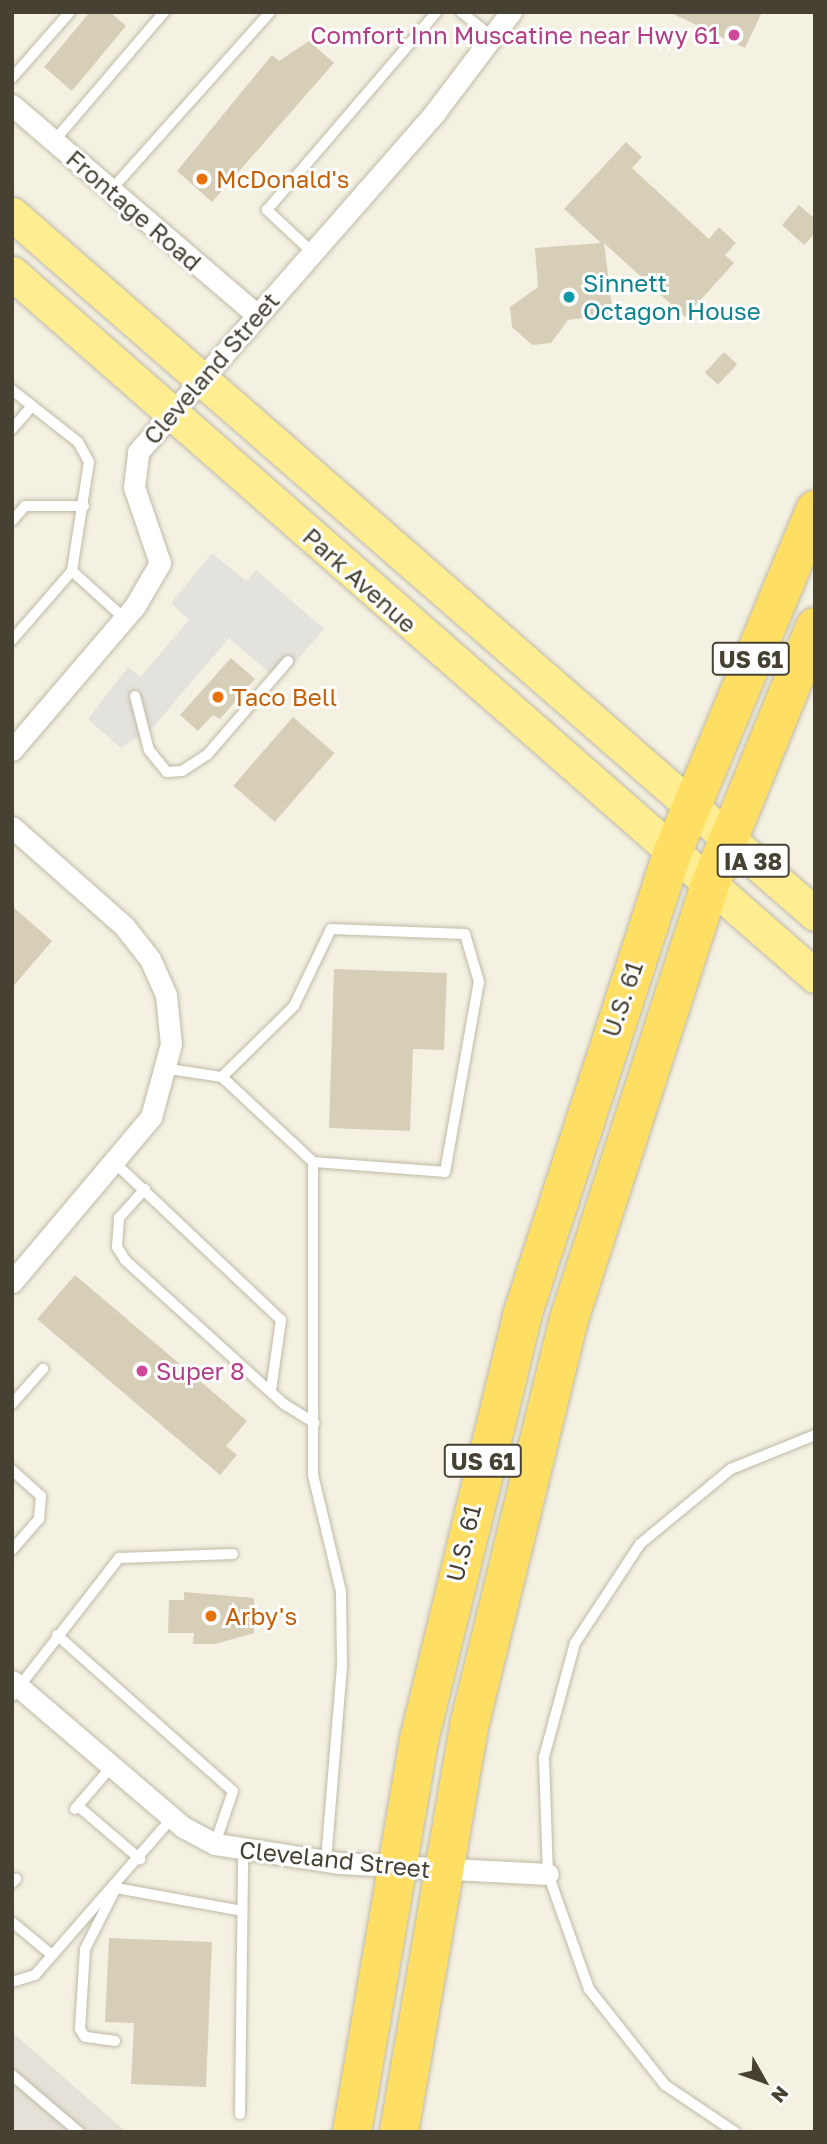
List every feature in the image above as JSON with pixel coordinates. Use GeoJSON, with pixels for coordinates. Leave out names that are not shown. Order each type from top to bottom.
{"type":"FeatureCollection","features":[{"type":"Feature","properties":{"kind":"highway","name":"US 61"},"geometry":{"type":"LineString","coordinates":[[690,810],[815,510]]}},
{"type":"Feature","properties":{"kind":"highway","name":"US 61"},"geometry":{"type":"LineString","coordinates":[[709,887],[815,627]]}},
{"type":"Feature","properties":{"kind":"highway","name":"U.S. 61"},"geometry":{"type":"LineString","coordinates":[[352,2132],[394,1867],[451,1593],[522,1317],[673,854],[690,810]]}},
{"type":"Feature","properties":{"kind":"highway","name":"U.S. 61"},"geometry":{"type":"LineString","coordinates":[[399,2132],[440,1870],[496,1601],[565,1335],[709,887]]}},
{"type":"Feature","properties":{"kind":"main road","name":"Park Avenue"},"geometry":{"type":"LineString","coordinates":[[12,214],[690,810]]}},
{"type":"Feature","properties":{"kind":"main road","name":"Park Avenue"},"geometry":{"type":"LineString","coordinates":[[12,273],[709,887]]}},
{"type":"Feature","properties":{"kind":"main road","name":"IA 38"},"geometry":{"type":"LineString","coordinates":[[690,810],[815,914]]}},
{"type":"Feature","properties":{"kind":"main road","name":"IA 38"},"geometry":{"type":"LineString","coordinates":[[709,887],[815,976]]}},
{"type":"Feature","properties":{"kind":"street","name":"Cleveland Street"},"geometry":{"type":"LineString","coordinates":[[12,750],[124,618],[160,563],[133,470],[168,411],[312,252],[495,39],[512,12]]}},
{"type":"Feature","properties":{"kind":"street","name":"Frontage Road"},"geometry":{"type":"LineString","coordinates":[[12,105],[256,314]]}},
{"type":"Feature","properties":{"kind":"street"},"geometry":{"type":"LineString","coordinates":[[12,1282],[115,1163],[151,1117],[169,1069],[166,995],[150,959],[124,926],[15,834]]}},
{"type":"Feature","properties":{"kind":"street","name":"Cleveland Street"},"geometry":{"type":"LineString","coordinates":[[15,1688],[172,1818],[215,1844],[243,1852],[326,1862],[548,1874]]}},
{"type":"Feature","properties":{"kind":"lane"},"geometry":{"type":"LineString","coordinates":[[12,78],[70,12]]}},
{"type":"Feature","properties":{"kind":"lane"},"geometry":{"type":"LineString","coordinates":[[54,141],[164,12]]}},
{"type":"Feature","properties":{"kind":"lane"},"geometry":{"type":"LineString","coordinates":[[111,190],[270,12]]}},
{"type":"Feature","properties":{"kind":"lane"},"geometry":{"type":"LineString","coordinates":[[312,252],[267,210],[437,12]]}},
{"type":"Feature","properties":{"kind":"lane"},"geometry":{"type":"LineString","coordinates":[[461,12],[495,39]]}},
{"type":"Feature","properties":{"kind":"lane"},"geometry":{"type":"LineString","coordinates":[[12,390],[78,442],[89,462],[85,506],[72,570],[12,640]]}},
{"type":"Feature","properties":{"kind":"lane"},"geometry":{"type":"LineString","coordinates":[[12,429],[32,406]]}},
{"type":"Feature","properties":{"kind":"lane"},"geometry":{"type":"LineString","coordinates":[[12,521],[25,506],[85,506]]}},
{"type":"Feature","properties":{"kind":"lane"},"geometry":{"type":"LineString","coordinates":[[72,570],[124,618]]}},
{"type":"Feature","properties":{"kind":"lane"},"geometry":{"type":"LineString","coordinates":[[135,696],[149,750],[167,772],[182,771],[207,755],[289,661]]}},
{"type":"Feature","properties":{"kind":"lane"},"geometry":{"type":"LineString","coordinates":[[169,1069],[222,1077],[313,1162],[445,1172],[479,982],[465,934],[331,929],[294,1006],[222,1077]]}},
{"type":"Feature","properties":{"kind":"lane"},"geometry":{"type":"LineString","coordinates":[[313,1162],[313,1475],[341,1604],[326,1862]]}},
{"type":"Feature","properties":{"kind":"lane"},"geometry":{"type":"LineString","coordinates":[[115,1163],[281,1320],[271,1390]]}},
{"type":"Feature","properties":{"kind":"lane"},"geometry":{"type":"LineString","coordinates":[[145,1189],[119,1218],[117,1247],[271,1390],[315,1423]]}},
{"type":"Feature","properties":{"kind":"lane"},"geometry":{"type":"LineString","coordinates":[[12,1404],[43,1369]]}},
{"type":"Feature","properties":{"kind":"lane"},"geometry":{"type":"LineString","coordinates":[[735,2132],[665,2085],[589,1989],[548,1874],[544,1757],[575,1643],[640,1544],[731,1469],[815,1435]]}},
{"type":"Feature","properties":{"kind":"lane"},"geometry":{"type":"LineString","coordinates":[[12,1470],[41,1496],[39,1519],[12,1549]]}},
{"type":"Feature","properties":{"kind":"lane"},"geometry":{"type":"LineString","coordinates":[[15,1688],[119,1558],[233,1554]]}},
{"type":"Feature","properties":{"kind":"lane"},"geometry":{"type":"LineString","coordinates":[[57,1635],[233,1791],[215,1844]]}},
{"type":"Feature","properties":{"kind":"lane"},"geometry":{"type":"LineString","coordinates":[[112,1766],[76,1808],[140,1859]]}},
{"type":"Feature","properties":{"kind":"lane"},"geometry":{"type":"LineString","coordinates":[[115,2041],[85,2037],[80,2029],[85,1949],[116,1888],[172,1818]]}},
{"type":"Feature","properties":{"kind":"lane"},"geometry":{"type":"LineString","coordinates":[[240,2114],[243,1852]]}},
{"type":"Feature","properties":{"kind":"lane"},"geometry":{"type":"LineString","coordinates":[[12,1982],[25,1983],[108,1888],[242,1911]]}},
{"type":"Feature","properties":{"kind":"lane"},"geometry":{"type":"LineString","coordinates":[[12,1922],[52,1955]]}},
{"type":"Feature","properties":{"kind":"lane"},"geometry":{"type":"LineString","coordinates":[[12,2075],[79,2132]]}},
{"type":"Feature","properties":{"kind":"shaded area"},"geometry":{"type":"Polygon","coordinates":[[[212,553],[246,581],[256,570],[324,629],[279,681],[229,638],[154,726],[121,748],[88,719],[128,667],[140,677],[189,620],[171,603],[212,553]]]}},
{"type":"Feature","properties":{"kind":"shaded area"},"geometry":{"type":"Polygon","coordinates":[[[12,2032],[126,2132],[12,2132],[12,2032]]]}},
{"type":"Feature","properties":{"kind":"building"},"geometry":{"type":"Polygon","coordinates":[[[90,12],[110,12],[126,26],[72,91],[44,67],[90,12]]]}},
{"type":"Feature","properties":{"kind":"building","name":"Comfort Inn Muscatine near Hwy 61"},"geometry":{"type":"Polygon","coordinates":[[[669,12],[762,12],[745,48],[669,12]]]}},
{"type":"Feature","properties":{"kind":"building"},"geometry":{"type":"Polygon","coordinates":[[[309,41],[334,63],[212,202],[177,171],[272,55],[279,61],[309,41]]]}},
{"type":"Feature","properties":{"kind":"building"},"geometry":{"type":"Polygon","coordinates":[[[626,142],[642,157],[632,168],[709,239],[719,227],[736,243],[725,255],[734,263],[685,317],[604,243],[613,314],[568,320],[551,343],[532,345],[512,327],[510,307],[538,287],[535,248],[601,243],[564,209],[626,142]]]}},
{"type":"Feature","properties":{"kind":"building"},"geometry":{"type":"Polygon","coordinates":[[[799,205],[815,219],[815,233],[804,245],[782,225],[799,205]]]}},
{"type":"Feature","properties":{"kind":"building"},"geometry":{"type":"Polygon","coordinates":[[[724,352],[737,364],[718,385],[705,372],[724,352]]]}},
{"type":"Feature","properties":{"kind":"building","name":"Taco Bell"},"geometry":{"type":"Polygon","coordinates":[[[231,658],[255,679],[220,719],[213,715],[198,731],[180,715],[231,658]]]}},
{"type":"Feature","properties":{"kind":"building"},"geometry":{"type":"Polygon","coordinates":[[[293,717],[335,753],[275,822],[233,786],[293,717]]]}},
{"type":"Feature","properties":{"kind":"building"},"geometry":{"type":"Polygon","coordinates":[[[12,906],[52,941],[12,988],[12,906]]]}},
{"type":"Feature","properties":{"kind":"building"},"geometry":{"type":"Polygon","coordinates":[[[334,969],[447,973],[444,1050],[413,1049],[410,1131],[329,1128],[334,969]]]}},
{"type":"Feature","properties":{"kind":"building"},"geometry":{"type":"Polygon","coordinates":[[[75,1275],[247,1421],[226,1446],[237,1455],[220,1475],[37,1319],[75,1275]]]}},
{"type":"Feature","properties":{"kind":"building","name":"Arby's"},"geometry":{"type":"Polygon","coordinates":[[[184,1592],[254,1598],[254,1633],[215,1644],[193,1644],[194,1633],[168,1633],[169,1600],[184,1600],[184,1592]]]}},
{"type":"Feature","properties":{"kind":"building"},"geometry":{"type":"Polygon","coordinates":[[[109,1938],[212,1942],[206,2087],[131,2084],[134,2023],[105,2022],[109,1938]]]}},
{"type":"Feature","properties":{"kind":"place","name":"Comfort Inn Muscatine near Hwy 61"},"geometry":{"type":"Point","coordinates":[734,35]}},
{"type":"Feature","properties":{"kind":"place","name":"McDonald's"},"geometry":{"type":"Point","coordinates":[202,179]}},
{"type":"Feature","properties":{"kind":"place","name":"Sinnett Octagon House"},"geometry":{"type":"Point","coordinates":[569,297]}},
{"type":"Feature","properties":{"kind":"place","name":"Taco Bell"},"geometry":{"type":"Point","coordinates":[218,697]}},
{"type":"Feature","properties":{"kind":"place","name":"Super 8"},"geometry":{"type":"Point","coordinates":[142,1371]}},
{"type":"Feature","properties":{"kind":"place","name":"Arby's"},"geometry":{"type":"Point","coordinates":[211,1616]}}]}
